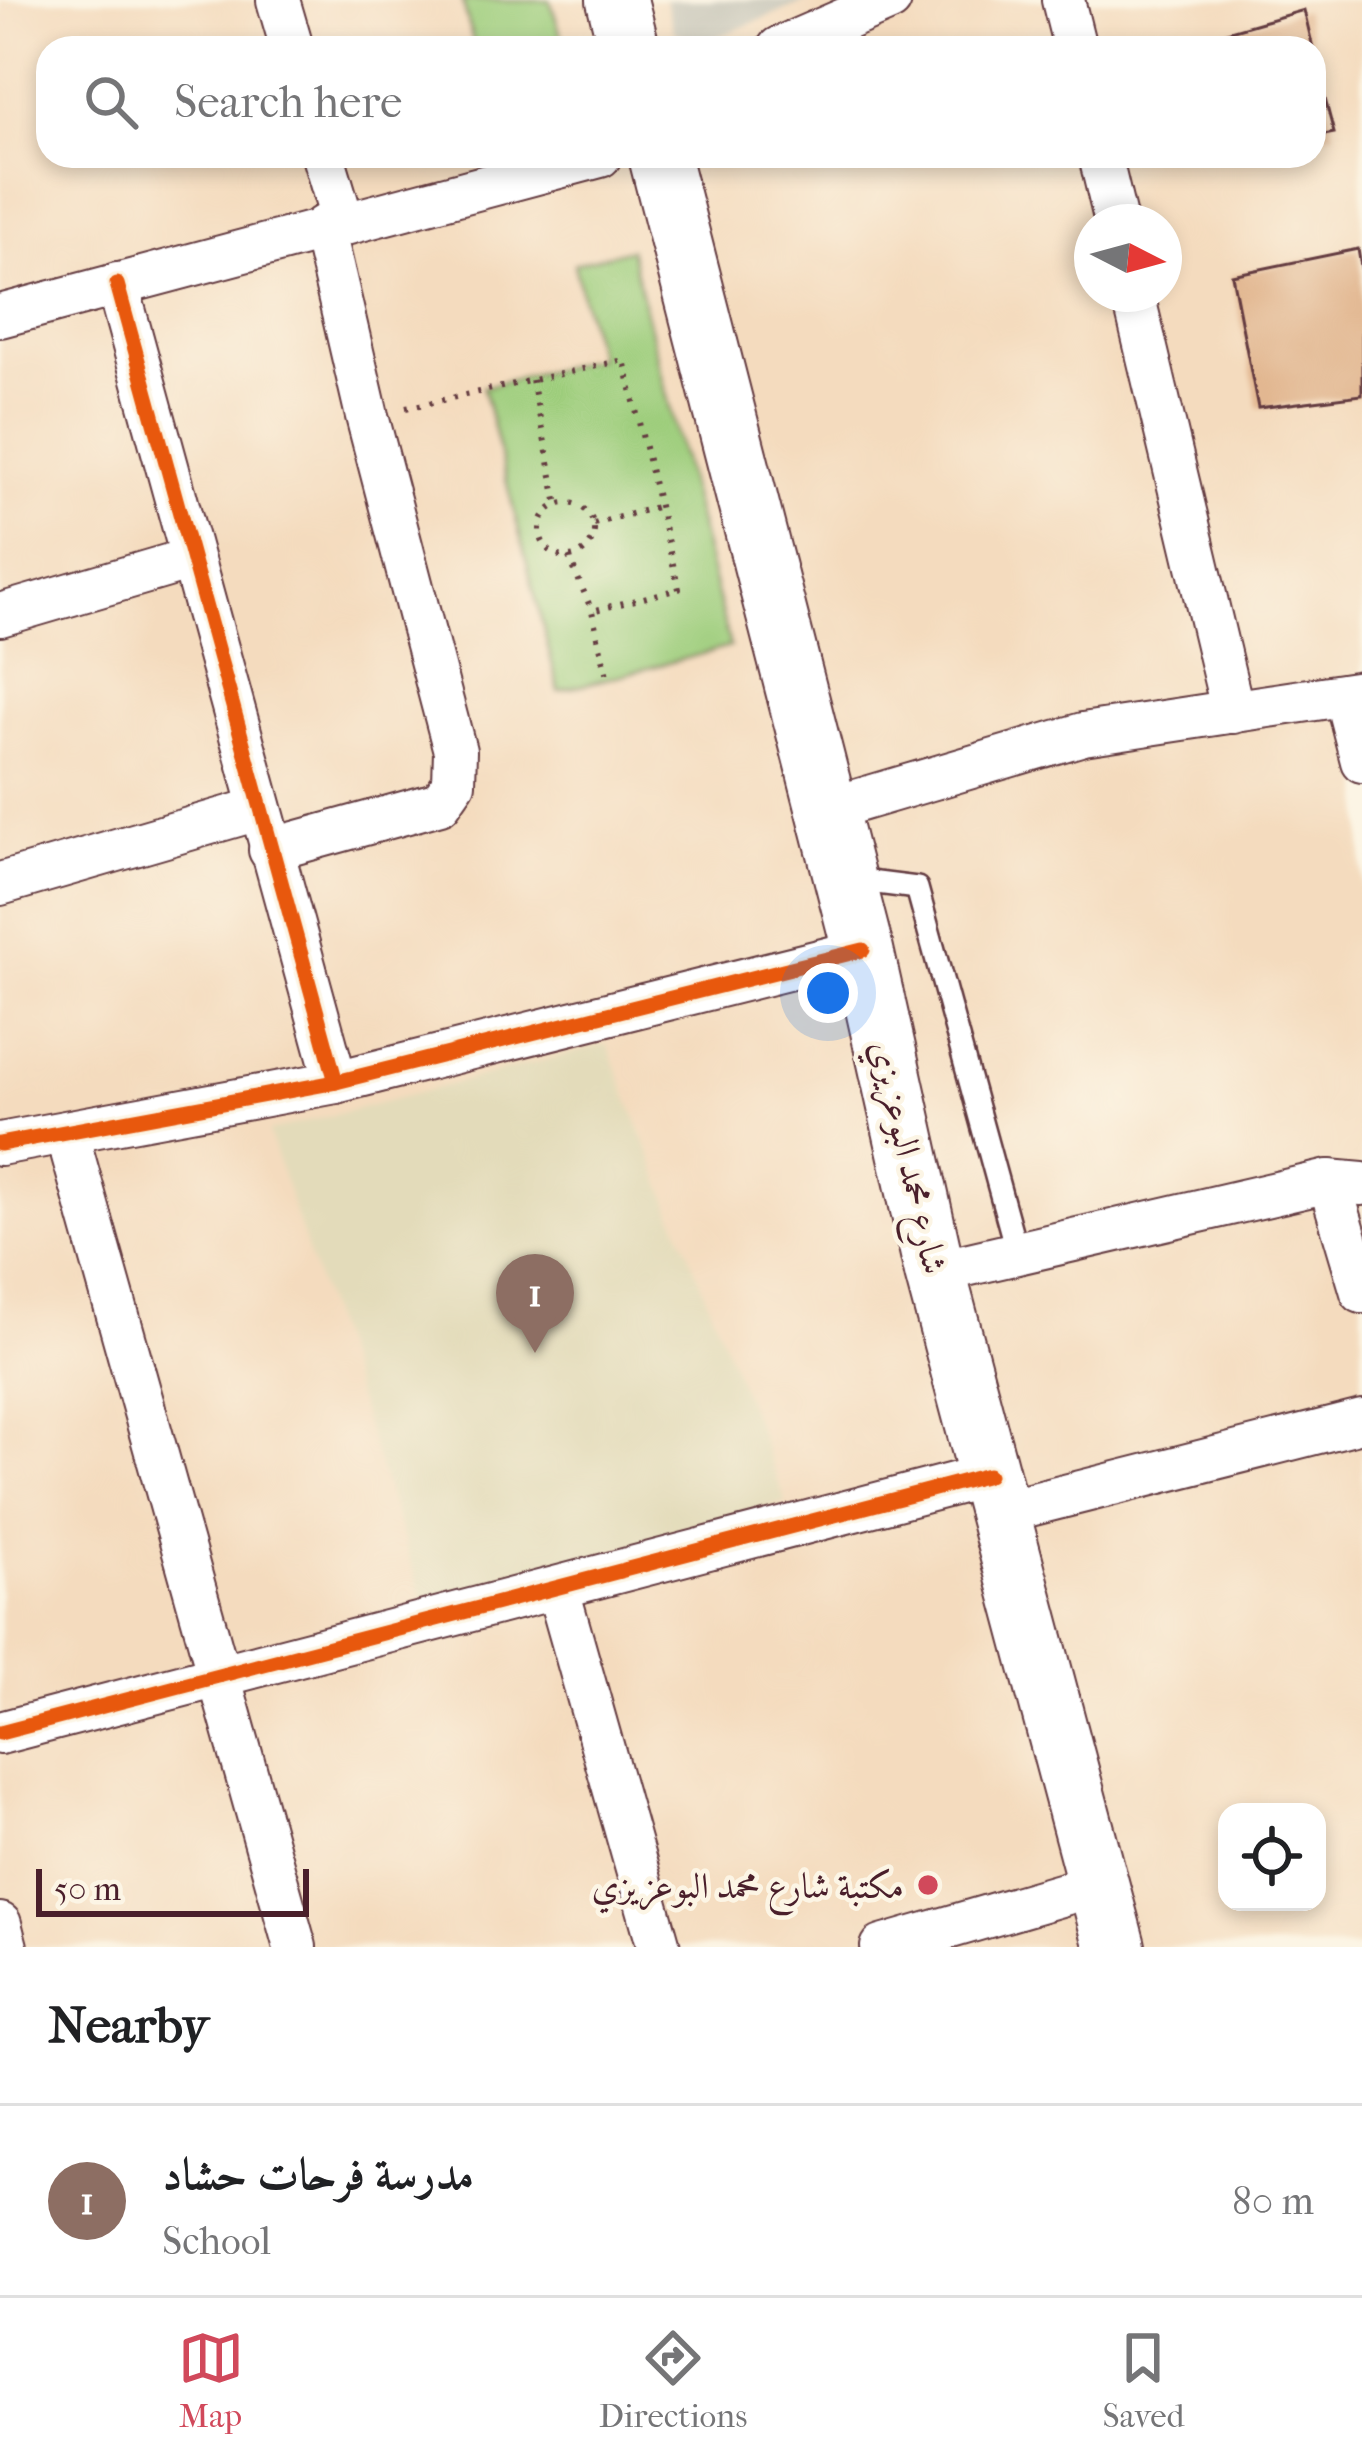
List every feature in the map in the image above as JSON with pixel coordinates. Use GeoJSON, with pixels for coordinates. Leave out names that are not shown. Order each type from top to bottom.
{"type":"FeatureCollection","features":[{"type":"Feature","properties":{"kind":"main road"},"geometry":{"type":"LineString","coordinates":[[616,0],[626,36]]}},
{"type":"Feature","properties":{"kind":"main road","name":"شارع محمد البوعزيزي"},"geometry":{"type":"LineString","coordinates":[[662,168],[863,950],[935,1272],[1115,1947]]}},
{"type":"Feature","properties":{"kind":"street"},"geometry":{"type":"LineString","coordinates":[[278,0],[288,36]]}},
{"type":"Feature","properties":{"kind":"street"},"geometry":{"type":"LineString","coordinates":[[807,36],[890,0]]}},
{"type":"Feature","properties":{"kind":"street"},"geometry":{"type":"LineString","coordinates":[[1063,0],[1072,36]]}},
{"type":"Feature","properties":{"kind":"street"},"geometry":{"type":"LineString","coordinates":[[270,850],[440,803],[454,783],[455,751],[367,416],[325,168]]}},
{"type":"Feature","properties":{"kind":"street"},"geometry":{"type":"LineString","coordinates":[[0,316],[554,168]]}},
{"type":"Feature","properties":{"kind":"street"},"geometry":{"type":"LineString","coordinates":[[1103,168],[1112,204]]}},
{"type":"Feature","properties":{"kind":"street"},"geometry":{"type":"LineString","coordinates":[[117,284],[336,1082]]}},
{"type":"Feature","properties":{"kind":"street"},"geometry":{"type":"LineString","coordinates":[[1137,312],[1233,712]]}},
{"type":"Feature","properties":{"kind":"street"},"geometry":{"type":"LineString","coordinates":[[0,615],[191,560]]}},
{"type":"Feature","properties":{"kind":"street"},"geometry":{"type":"LineString","coordinates":[[826,810],[1083,734],[1354,693],[1362,761]]}},
{"type":"Feature","properties":{"kind":"street"},"geometry":{"type":"LineString","coordinates":[[0,884],[259,809]]}},
{"type":"Feature","properties":{"kind":"street"},"geometry":{"type":"LineString","coordinates":[[0,1144],[336,1082],[863,950]]}},
{"type":"Feature","properties":{"kind":"street"},"geometry":{"type":"LineString","coordinates":[[67,1134],[296,1947]]}},
{"type":"Feature","properties":{"kind":"street"},"geometry":{"type":"LineString","coordinates":[[935,1272],[1345,1182],[1362,1292]]}},
{"type":"Feature","properties":{"kind":"street"},"geometry":{"type":"LineString","coordinates":[[0,1733],[558,1590],[993,1494],[1362,1420]]}},
{"type":"Feature","properties":{"kind":"street"},"geometry":{"type":"LineString","coordinates":[[558,1590],[659,1947]]}},
{"type":"Feature","properties":{"kind":"street"},"geometry":{"type":"LineString","coordinates":[[882,1947],[1098,1884]]}},
{"type":"Feature","properties":{"kind":"street"},"geometry":{"type":"LineString","coordinates":[[0,1924],[6,1947]]}},
{"type":"Feature","properties":{"kind":"lane"},"geometry":{"type":"LineString","coordinates":[[843,879],[917,888],[1016,1253]]}},
{"type":"Feature","properties":{"kind":"path"},"geometry":{"type":"LineString","coordinates":[[367,416],[624,361],[679,589],[592,610]]}},
{"type":"Feature","properties":{"kind":"path"},"geometry":{"type":"LineString","coordinates":[[532,380],[558,505]]}},
{"type":"Feature","properties":{"kind":"path"},"geometry":{"type":"LineString","coordinates":[[558,505],[582,508],[592,525],[594,535],[588,548],[569,557],[549,551],[540,532],[544,517],[558,505]]}},
{"type":"Feature","properties":{"kind":"path"},"geometry":{"type":"LineString","coordinates":[[592,525],[660,506]]}},
{"type":"Feature","properties":{"kind":"path"},"geometry":{"type":"LineString","coordinates":[[569,557],[592,610],[607,676]]}},
{"type":"Feature","properties":{"kind":"shaded area"},"geometry":{"type":"Polygon","coordinates":[[[665,0],[810,0],[720,36],[674,32],[665,0]]]}},
{"type":"Feature","properties":{"kind":"shaded area"},"geometry":{"type":"Polygon","coordinates":[[[607,1044],[786,1502],[425,1605],[268,1132],[607,1044]]]}},
{"type":"Feature","properties":{"kind":"green space"},"geometry":{"type":"Polygon","coordinates":[[[462,0],[550,0],[561,36],[472,36],[462,0]]]}},
{"type":"Feature","properties":{"kind":"green space"},"geometry":{"type":"Polygon","coordinates":[[[630,249],[730,647],[559,691],[483,387],[598,358],[574,264],[630,249]]]}},
{"type":"Feature","properties":{"kind":"building"},"geometry":{"type":"Polygon","coordinates":[[[1304,10],[1310,36],[1213,36],[1304,10]]]}},
{"type":"Feature","properties":{"kind":"building"},"geometry":{"type":"Polygon","coordinates":[[[1326,103],[1334,133],[1326,135],[1326,103]]]}},
{"type":"Feature","properties":{"kind":"building"},"geometry":{"type":"Polygon","coordinates":[[[1358,249],[1362,395],[1258,408],[1232,275],[1358,249]]]}},
{"type":"Feature","properties":{"kind":"cycle path"},"geometry":{"type":"LineString","coordinates":[[117,284],[336,1082]]}},
{"type":"Feature","properties":{"kind":"cycle path"},"geometry":{"type":"LineString","coordinates":[[0,1144],[336,1082],[863,950]]}},
{"type":"Feature","properties":{"kind":"cycle path"},"geometry":{"type":"LineString","coordinates":[[0,1733],[988,1475]]}},
{"type":"Feature","properties":{"kind":"place","name":"مدرسة فرحات حشاد"},"geometry":{"type":"Point","coordinates":[535,1353]}},
{"type":"Feature","properties":{"kind":"place","name":"مكتبة شارع محمد البوعزيزي"},"geometry":{"type":"Point","coordinates":[928,1885]}}]}
